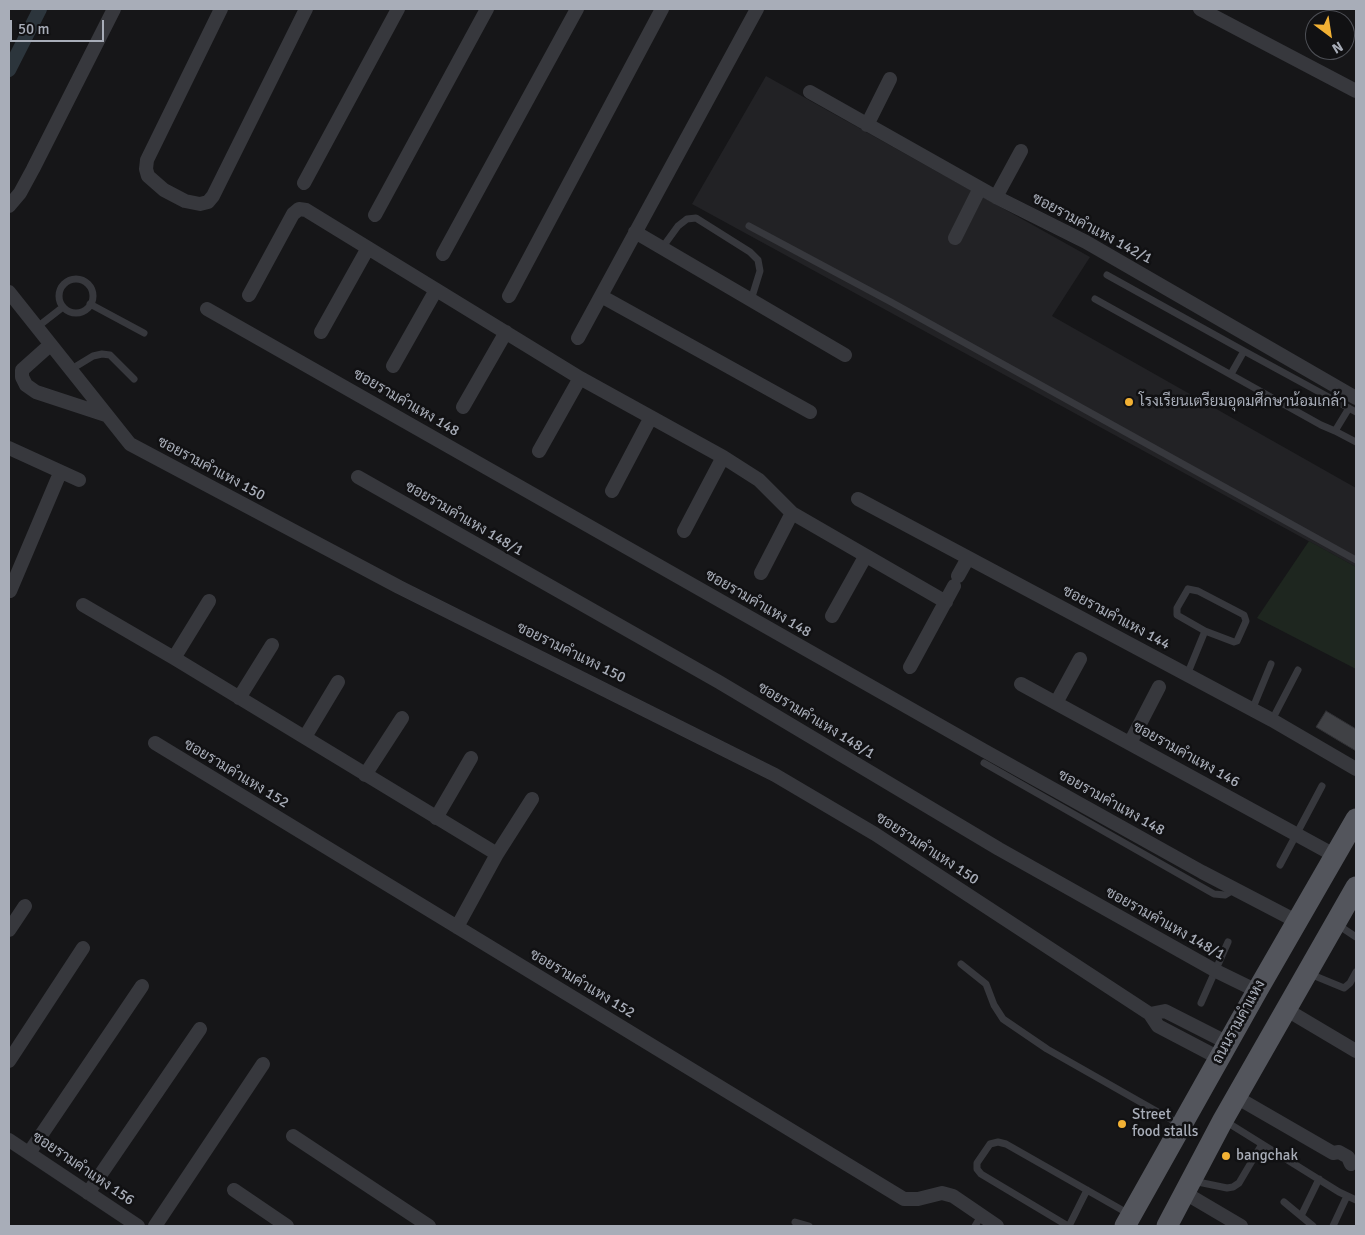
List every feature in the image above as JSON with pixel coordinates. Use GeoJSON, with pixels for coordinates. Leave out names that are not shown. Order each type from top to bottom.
{"type":"FeatureCollection","features":[{"type":"Feature","properties":{"kind":"main road","name":"ถนนรามคำแหง"},"geometry":{"type":"LineString","coordinates":[[1129,1221],[1296,921],[1356,819]]}},
{"type":"Feature","properties":{"kind":"main road"},"geometry":{"type":"LineString","coordinates":[[1172,1222],[1223,1120],[1355,891]]}},
{"type":"Feature","properties":{"kind":"street"},"geometry":{"type":"LineString","coordinates":[[9,206],[20,193],[34,169],[114,9]]}},
{"type":"Feature","properties":{"kind":"street"},"geometry":{"type":"LineString","coordinates":[[221,9],[147,160],[146,169],[148,176],[164,190],[184,201],[200,204],[208,202],[214,196],[306,9]]}},
{"type":"Feature","properties":{"kind":"street"},"geometry":{"type":"LineString","coordinates":[[304,183],[398,9]]}},
{"type":"Feature","properties":{"kind":"street"},"geometry":{"type":"LineString","coordinates":[[375,214],[487,9]]}},
{"type":"Feature","properties":{"kind":"street"},"geometry":{"type":"LineString","coordinates":[[443,254],[577,9]]}},
{"type":"Feature","properties":{"kind":"street"},"geometry":{"type":"LineString","coordinates":[[509,296],[662,9]]}},
{"type":"Feature","properties":{"kind":"street"},"geometry":{"type":"LineString","coordinates":[[1200,9],[1356,92]]}},
{"type":"Feature","properties":{"kind":"street"},"geometry":{"type":"LineString","coordinates":[[578,338],[753,11]]}},
{"type":"Feature","properties":{"kind":"street"},"geometry":{"type":"LineString","coordinates":[[867,125],[890,79]]}},
{"type":"Feature","properties":{"kind":"street","name":"ซอยรามคำแหง 142/1"},"geometry":{"type":"LineString","coordinates":[[810,92],[996,197],[1086,242],[1353,403]]}},
{"type":"Feature","properties":{"kind":"street"},"geometry":{"type":"LineString","coordinates":[[996,197],[1021,151]]}},
{"type":"Feature","properties":{"kind":"street"},"geometry":{"type":"LineString","coordinates":[[955,238],[980,188]]}},
{"type":"Feature","properties":{"kind":"street"},"geometry":{"type":"LineString","coordinates":[[249,295],[293,214],[299,209],[306,210],[580,378],[723,457],[759,480],[792,513],[865,557],[946,602]]}},
{"type":"Feature","properties":{"kind":"street"},"geometry":{"type":"LineString","coordinates":[[635,232],[845,355]]}},
{"type":"Feature","properties":{"kind":"street"},"geometry":{"type":"LineString","coordinates":[[321,332],[368,248]]}},
{"type":"Feature","properties":{"kind":"street"},"geometry":{"type":"LineString","coordinates":[[393,366],[436,290]]}},
{"type":"Feature","properties":{"kind":"street"},"geometry":{"type":"LineString","coordinates":[[601,296],[810,412]]}},
{"type":"Feature","properties":{"kind":"street","name":"ซอยรามคำแหง 150"},"geometry":{"type":"LineString","coordinates":[[10,298],[130,444],[399,587],[775,775],[875,834],[1150,1014],[1158,1026],[1224,1050]]}},
{"type":"Feature","properties":{"kind":"street","name":"ซอยรามคำแหง 148"},"geometry":{"type":"LineString","coordinates":[[207,309],[983,750],[1296,921]]}},
{"type":"Feature","properties":{"kind":"street"},"geometry":{"type":"LineString","coordinates":[[463,407],[506,332]]}},
{"type":"Feature","properties":{"kind":"street"},"geometry":{"type":"LineString","coordinates":[[50,345],[22,370],[22,377],[26,385],[36,392],[106,415]]}},
{"type":"Feature","properties":{"kind":"street"},"geometry":{"type":"LineString","coordinates":[[539,451],[580,378]]}},
{"type":"Feature","properties":{"kind":"street"},"geometry":{"type":"LineString","coordinates":[[612,491],[651,417]]}},
{"type":"Feature","properties":{"kind":"street"},"geometry":{"type":"LineString","coordinates":[[9,448],[60,473],[79,480]]}},
{"type":"Feature","properties":{"kind":"street"},"geometry":{"type":"LineString","coordinates":[[684,531],[723,457]]}},
{"type":"Feature","properties":{"kind":"street"},"geometry":{"type":"LineString","coordinates":[[10,591],[60,473]]}},
{"type":"Feature","properties":{"kind":"street","name":"ซอยรามคำแหง 148/1"},"geometry":{"type":"LineString","coordinates":[[358,477],[719,682],[999,849],[1216,971],[1257,991]]}},
{"type":"Feature","properties":{"kind":"street","name":"ซอยรามคำแหง 144"},"geometry":{"type":"LineString","coordinates":[[858,499],[1272,720],[1356,769]]}},
{"type":"Feature","properties":{"kind":"street"},"geometry":{"type":"LineString","coordinates":[[761,573],[792,513]]}},
{"type":"Feature","properties":{"kind":"street"},"geometry":{"type":"LineString","coordinates":[[832,616],[865,557]]}},
{"type":"Feature","properties":{"kind":"street"},"geometry":{"type":"LineString","coordinates":[[910,667],[968,558]]}},
{"type":"Feature","properties":{"kind":"street"},"geometry":{"type":"LineString","coordinates":[[174,658],[209,601]]}},
{"type":"Feature","properties":{"kind":"street"},"geometry":{"type":"LineString","coordinates":[[83,605],[174,658],[496,854]]}},
{"type":"Feature","properties":{"kind":"street"},"geometry":{"type":"LineString","coordinates":[[239,698],[272,645]]}},
{"type":"Feature","properties":{"kind":"street"},"geometry":{"type":"LineString","coordinates":[[1056,703],[1080,659]]}},
{"type":"Feature","properties":{"kind":"street"},"geometry":{"type":"LineString","coordinates":[[305,738],[338,682]]}},
{"type":"Feature","properties":{"kind":"street","name":"ซอยรามคำแหง 146"},"geometry":{"type":"LineString","coordinates":[[1021,684],[1334,855]]}},
{"type":"Feature","properties":{"kind":"street"},"geometry":{"type":"LineString","coordinates":[[1130,743],[1160,687]]}},
{"type":"Feature","properties":{"kind":"street"},"geometry":{"type":"LineString","coordinates":[[365,775],[402,718]]}},
{"type":"Feature","properties":{"kind":"street","name":"ซอยรามคำแหง 152"},"geometry":{"type":"LineString","coordinates":[[155,743],[904,1199],[918,1199],[942,1193],[953,1196],[978,1221],[997,1226]]}},
{"type":"Feature","properties":{"kind":"street"},"geometry":{"type":"LineString","coordinates":[[436,818],[471,758]]}},
{"type":"Feature","properties":{"kind":"street"},"geometry":{"type":"LineString","coordinates":[[457,927],[496,854],[532,798]]}},
{"type":"Feature","properties":{"kind":"street"},"geometry":{"type":"LineString","coordinates":[[9,930],[25,906]]}},
{"type":"Feature","properties":{"kind":"street"},"geometry":{"type":"LineString","coordinates":[[9,1061],[83,948]]}},
{"type":"Feature","properties":{"kind":"street"},"geometry":{"type":"LineString","coordinates":[[30,1154],[142,986]]}},
{"type":"Feature","properties":{"kind":"street"},"geometry":{"type":"LineString","coordinates":[[1287,1010],[1356,1051]]}},
{"type":"Feature","properties":{"kind":"street"},"geometry":{"type":"LineString","coordinates":[[88,1193],[200,1028]]}},
{"type":"Feature","properties":{"kind":"street"},"geometry":{"type":"LineString","coordinates":[[154,1226],[263,1064]]}},
{"type":"Feature","properties":{"kind":"street"},"geometry":{"type":"LineString","coordinates":[[1236,1097],[1333,1152],[1335,1159],[1344,1166],[1354,1163]]}},
{"type":"Feature","properties":{"kind":"street"},"geometry":{"type":"LineString","coordinates":[[293,1136],[429,1226]]}},
{"type":"Feature","properties":{"kind":"street","name":"ซอยรามคำแหง 156"},"geometry":{"type":"LineString","coordinates":[[11,1145],[30,1154],[138,1226]]}},
{"type":"Feature","properties":{"kind":"street"},"geometry":{"type":"LineString","coordinates":[[1189,1187],[1240,1226]]}},
{"type":"Feature","properties":{"kind":"street"},"geometry":{"type":"LineString","coordinates":[[234,1190],[287,1226]]}},
{"type":"Feature","properties":{"kind":"lane"},"geometry":{"type":"LineString","coordinates":[[662,248],[678,226],[687,219],[696,218],[750,252],[758,260],[760,271],[750,300]]}},
{"type":"Feature","properties":{"kind":"lane"},"geometry":{"type":"LineString","coordinates":[[749,226],[891,302],[1356,560]]}},
{"type":"Feature","properties":{"kind":"lane"},"geometry":{"type":"LineString","coordinates":[[1107,275],[1244,351],[1353,403],[1356,412]]}},
{"type":"Feature","properties":{"kind":"lane"},"geometry":{"type":"LineString","coordinates":[[74,279],[84,281],[91,289],[90,304],[78,312],[63,307],[59,298],[61,288],[74,279]]}},
{"type":"Feature","properties":{"kind":"lane"},"geometry":{"type":"LineString","coordinates":[[1095,299],[1356,442]]}},
{"type":"Feature","properties":{"kind":"lane"},"geometry":{"type":"LineString","coordinates":[[90,304],[144,333]]}},
{"type":"Feature","properties":{"kind":"lane"},"geometry":{"type":"LineString","coordinates":[[36,328],[63,307]]}},
{"type":"Feature","properties":{"kind":"lane"},"geometry":{"type":"LineString","coordinates":[[1231,374],[1244,351]]}},
{"type":"Feature","properties":{"kind":"lane"},"geometry":{"type":"LineString","coordinates":[[70,370],[93,356],[102,354],[110,356],[134,379]]}},
{"type":"Feature","properties":{"kind":"lane"},"geometry":{"type":"LineString","coordinates":[[1335,430],[1353,403]]}},
{"type":"Feature","properties":{"kind":"lane"},"geometry":{"type":"LineString","coordinates":[[1188,590],[1198,591],[1246,618],[1239,640],[1234,642],[1205,631],[1177,616],[1177,608],[1188,590]]}},
{"type":"Feature","properties":{"kind":"lane"},"geometry":{"type":"LineString","coordinates":[[1187,675],[1205,631]]}},
{"type":"Feature","properties":{"kind":"lane"},"geometry":{"type":"LineString","coordinates":[[1252,710],[1272,664]]}},
{"type":"Feature","properties":{"kind":"lane"},"geometry":{"type":"LineString","coordinates":[[1272,720],[1298,670]]}},
{"type":"Feature","properties":{"kind":"lane"},"geometry":{"type":"LineString","coordinates":[[984,763],[1214,894],[1225,894],[1235,889]]}},
{"type":"Feature","properties":{"kind":"lane"},"geometry":{"type":"LineString","coordinates":[[1280,865],[1322,786]]}},
{"type":"Feature","properties":{"kind":"lane"},"geometry":{"type":"LineString","coordinates":[[1336,923],[1356,937]]}},
{"type":"Feature","properties":{"kind":"lane"},"geometry":{"type":"LineString","coordinates":[[1201,1003],[1228,942]]}},
{"type":"Feature","properties":{"kind":"lane"},"geometry":{"type":"LineString","coordinates":[[961,964],[986,984],[994,1005],[1003,1019],[1048,1049],[1181,1125]]}},
{"type":"Feature","properties":{"kind":"lane"},"geometry":{"type":"LineString","coordinates":[[1308,973],[1344,988],[1356,972]]}},
{"type":"Feature","properties":{"kind":"lane"},"geometry":{"type":"LineString","coordinates":[[1223,1120],[1356,1200]]}},
{"type":"Feature","properties":{"kind":"lane"},"geometry":{"type":"LineString","coordinates":[[1087,1190],[1068,1226],[981,1174],[977,1169],[977,1163],[990,1144],[998,1142],[1006,1144],[1087,1190],[1129,1221]]}},
{"type":"Feature","properties":{"kind":"lane"},"geometry":{"type":"LineString","coordinates":[[1189,1187],[1233,1187],[1239,1183],[1262,1144]]}},
{"type":"Feature","properties":{"kind":"lane"},"geometry":{"type":"LineString","coordinates":[[1301,1216],[1319,1179]]}},
{"type":"Feature","properties":{"kind":"lane"},"geometry":{"type":"LineString","coordinates":[[1333,1226],[1347,1196]]}},
{"type":"Feature","properties":{"kind":"lane"},"geometry":{"type":"LineString","coordinates":[[1284,1202],[1313,1226]]}},
{"type":"Feature","properties":{"kind":"lane"},"geometry":{"type":"LineString","coordinates":[[795,1222],[809,1226]]}},
{"type":"Feature","properties":{"kind":"shaded area","name":"โรงเรียนเตรียมอุดมศึกษาน้อมเกล้า"},"geometry":{"type":"Polygon","coordinates":[[[766,76],[1090,257],[1052,316],[1356,488],[1356,567],[692,204],[766,76]]]}},
{"type":"Feature","properties":{"kind":"shaded area"},"geometry":{"type":"Polygon","coordinates":[[[1309,541],[1356,567],[1356,669],[1257,618],[1309,541]]]}},
{"type":"Feature","properties":{"kind":"building"},"geometry":{"type":"Polygon","coordinates":[[[1326,711],[1356,729],[1356,751],[1316,727],[1326,711]]]}},
{"type":"Feature","properties":{"kind":"waterway"},"geometry":{"type":"LineString","coordinates":[[9,70],[40,9]]}},
{"type":"Feature","properties":{"kind":"place","name":"โรงเรียนเตรียมอุดมศึกษาน้อมเกล้า"},"geometry":{"type":"Point","coordinates":[1129,402]}},
{"type":"Feature","properties":{"kind":"place","name":"Street food stalls"},"geometry":{"type":"Point","coordinates":[1122,1124]}},
{"type":"Feature","properties":{"kind":"place","name":"bangchak"},"geometry":{"type":"Point","coordinates":[1226,1156]}}]}
